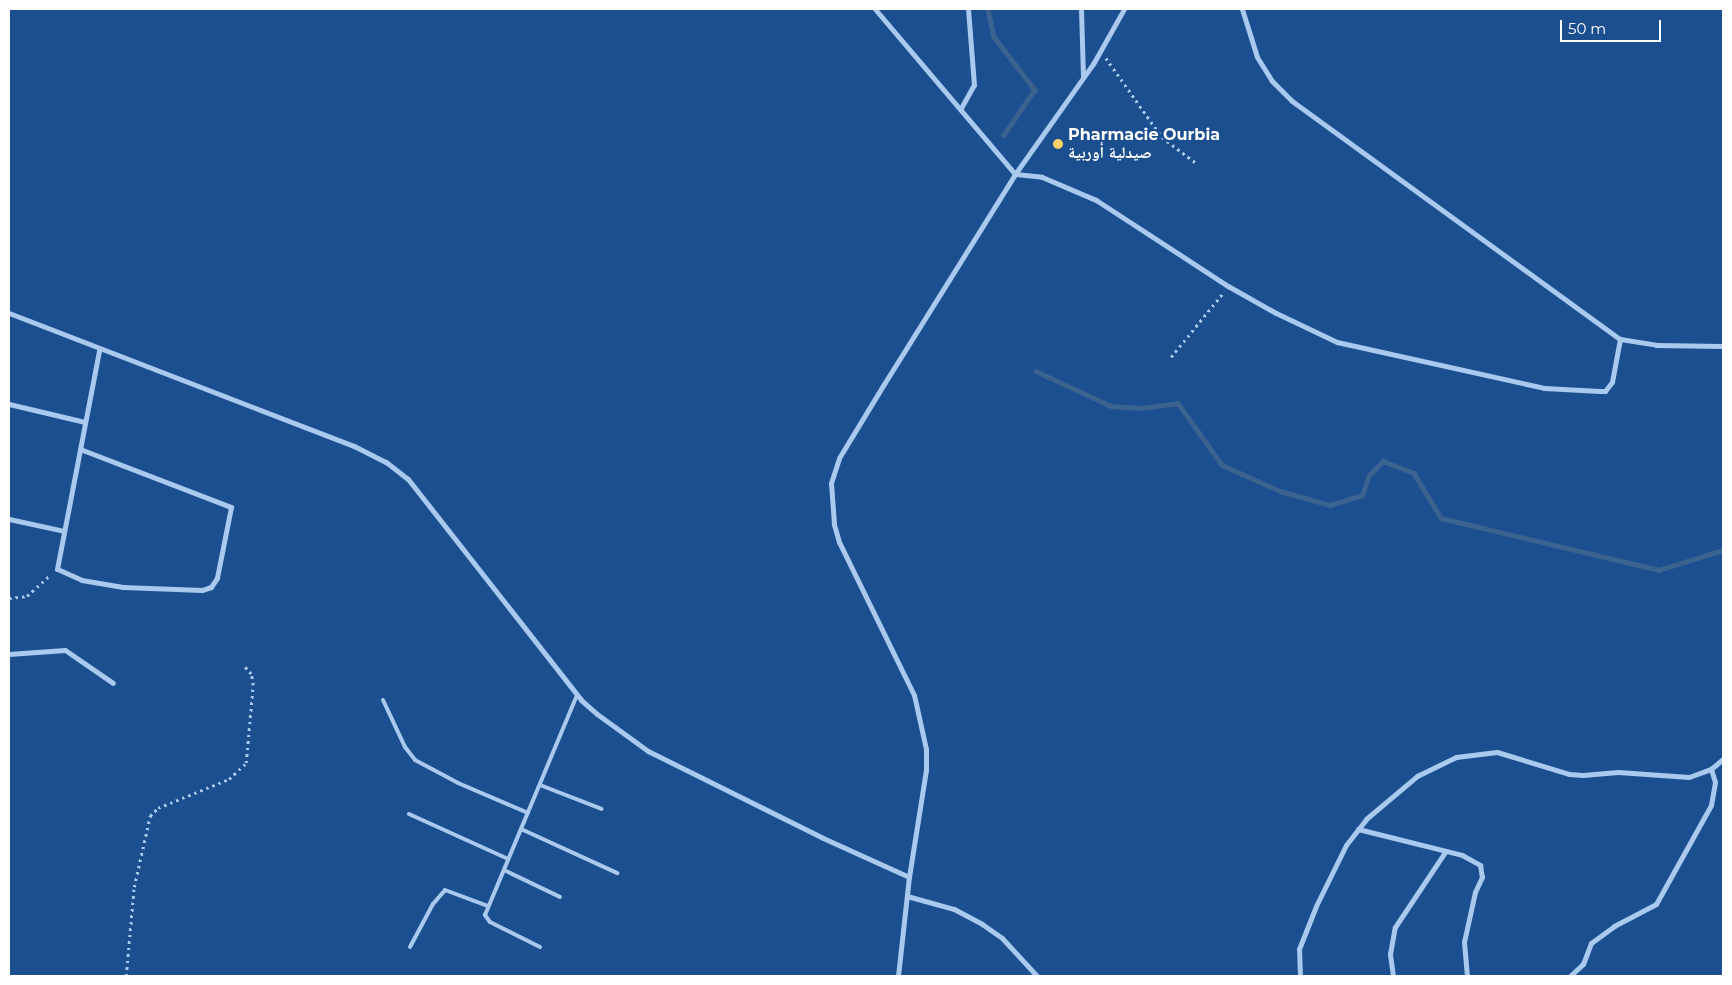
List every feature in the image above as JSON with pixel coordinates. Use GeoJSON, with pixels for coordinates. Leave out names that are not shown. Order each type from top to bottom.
{"type":"FeatureCollection","features":[{"type":"Feature","properties":{"kind":"street"},"geometry":{"type":"LineString","coordinates":[[875,9],[961,108],[1015,174],[1042,176],[1096,200],[1228,286],[1276,314],[1337,342],[1544,388],[1605,391],[1612,382],[1620,339]]}},
{"type":"Feature","properties":{"kind":"street"},"geometry":{"type":"LineString","coordinates":[[961,108],[974,84],[968,9]]}},
{"type":"Feature","properties":{"kind":"street"},"geometry":{"type":"LineString","coordinates":[[1081,9],[1083,78]]}},
{"type":"Feature","properties":{"kind":"street"},"geometry":{"type":"LineString","coordinates":[[898,976],[909,877],[926,770],[922,722],[914,695],[839,542],[832,511],[831,483],[839,458],[1015,174],[1083,78],[1124,9]]}},
{"type":"Feature","properties":{"kind":"street"},"geometry":{"type":"LineString","coordinates":[[1242,9],[1256,57],[1272,81],[1292,101],[1620,339],[1656,345],[1723,346]]}},
{"type":"Feature","properties":{"kind":"street"},"geometry":{"type":"LineString","coordinates":[[9,313],[99,350],[354,446],[386,462],[408,479],[438,520],[577,695],[597,714],[648,751],[822,838],[909,877]]}},
{"type":"Feature","properties":{"kind":"street"},"geometry":{"type":"LineString","coordinates":[[80,449],[224,501],[231,507],[232,516],[217,578],[211,588],[202,590],[114,585],[82,580],[57,569],[80,449],[86,422],[99,350]]}},
{"type":"Feature","properties":{"kind":"street"},"geometry":{"type":"LineString","coordinates":[[9,404],[86,422]]}},
{"type":"Feature","properties":{"kind":"street"},"geometry":{"type":"LineString","coordinates":[[9,518],[64,531]]}},
{"type":"Feature","properties":{"kind":"street"},"geometry":{"type":"LineString","coordinates":[[9,654],[65,650],[113,683]]}},
{"type":"Feature","properties":{"kind":"street"},"geometry":{"type":"LineString","coordinates":[[1300,976],[1299,949],[1316,906],[1346,845],[1358,830],[1407,783],[1456,757],[1497,752],[1568,774],[1583,775],[1618,772],[1689,777],[1711,769],[1723,759]]}},
{"type":"Feature","properties":{"kind":"street"},"geometry":{"type":"LineString","coordinates":[[1570,976],[1584,964],[1591,943],[1623,921],[1651,908],[1660,898],[1711,805],[1715,782],[1711,769]]}},
{"type":"Feature","properties":{"kind":"street"},"geometry":{"type":"LineString","coordinates":[[1358,830],[1474,861],[1483,869],[1464,942],[1467,976]]}},
{"type":"Feature","properties":{"kind":"street"},"geometry":{"type":"LineString","coordinates":[[1393,976],[1390,954],[1395,927],[1445,852]]}},
{"type":"Feature","properties":{"kind":"street"},"geometry":{"type":"LineString","coordinates":[[907,896],[954,909],[982,924],[1002,938],[1037,976]]}},
{"type":"Feature","properties":{"kind":"lane"},"geometry":{"type":"LineString","coordinates":[[540,947],[490,922],[485,915],[577,695]]}},
{"type":"Feature","properties":{"kind":"lane"},"geometry":{"type":"LineString","coordinates":[[383,700],[405,747],[416,760],[458,783],[528,813]]}},
{"type":"Feature","properties":{"kind":"lane"},"geometry":{"type":"LineString","coordinates":[[540,784],[602,809]]}},
{"type":"Feature","properties":{"kind":"lane"},"geometry":{"type":"LineString","coordinates":[[408,814],[508,859]]}},
{"type":"Feature","properties":{"kind":"lane"},"geometry":{"type":"LineString","coordinates":[[521,829],[617,873]]}},
{"type":"Feature","properties":{"kind":"lane"},"geometry":{"type":"LineString","coordinates":[[504,870],[560,897]]}},
{"type":"Feature","properties":{"kind":"lane"},"geometry":{"type":"LineString","coordinates":[[410,947],[433,904],[445,890],[488,906]]}},
{"type":"Feature","properties":{"kind":"path"},"geometry":{"type":"LineString","coordinates":[[1101,50],[1162,137],[1196,163]]}},
{"type":"Feature","properties":{"kind":"path"},"geometry":{"type":"LineString","coordinates":[[1171,358],[1228,286]]}},
{"type":"Feature","properties":{"kind":"path"},"geometry":{"type":"LineString","coordinates":[[9,598],[27,596],[57,569]]}},
{"type":"Feature","properties":{"kind":"path"},"geometry":{"type":"LineString","coordinates":[[126,976],[134,887],[150,816],[158,808],[229,779],[246,763],[253,685],[251,674],[242,664]]}},
{"type":"Feature","properties":{"kind":"waterway"},"geometry":{"type":"LineString","coordinates":[[988,9],[994,37],[1035,90],[1004,135]]}},
{"type":"Feature","properties":{"kind":"waterway"},"geometry":{"type":"LineString","coordinates":[[1036,371],[1111,406],[1140,408],[1178,403],[1222,465],[1280,491],[1330,505],[1362,495],[1369,475],[1383,461],[1414,473],[1441,518],[1659,570],[1723,550]]}},
{"type":"Feature","properties":{"kind":"place","name":"Pharmacie Ourbia صيدلية أوربية"},"geometry":{"type":"Point","coordinates":[1058,144]}}]}
